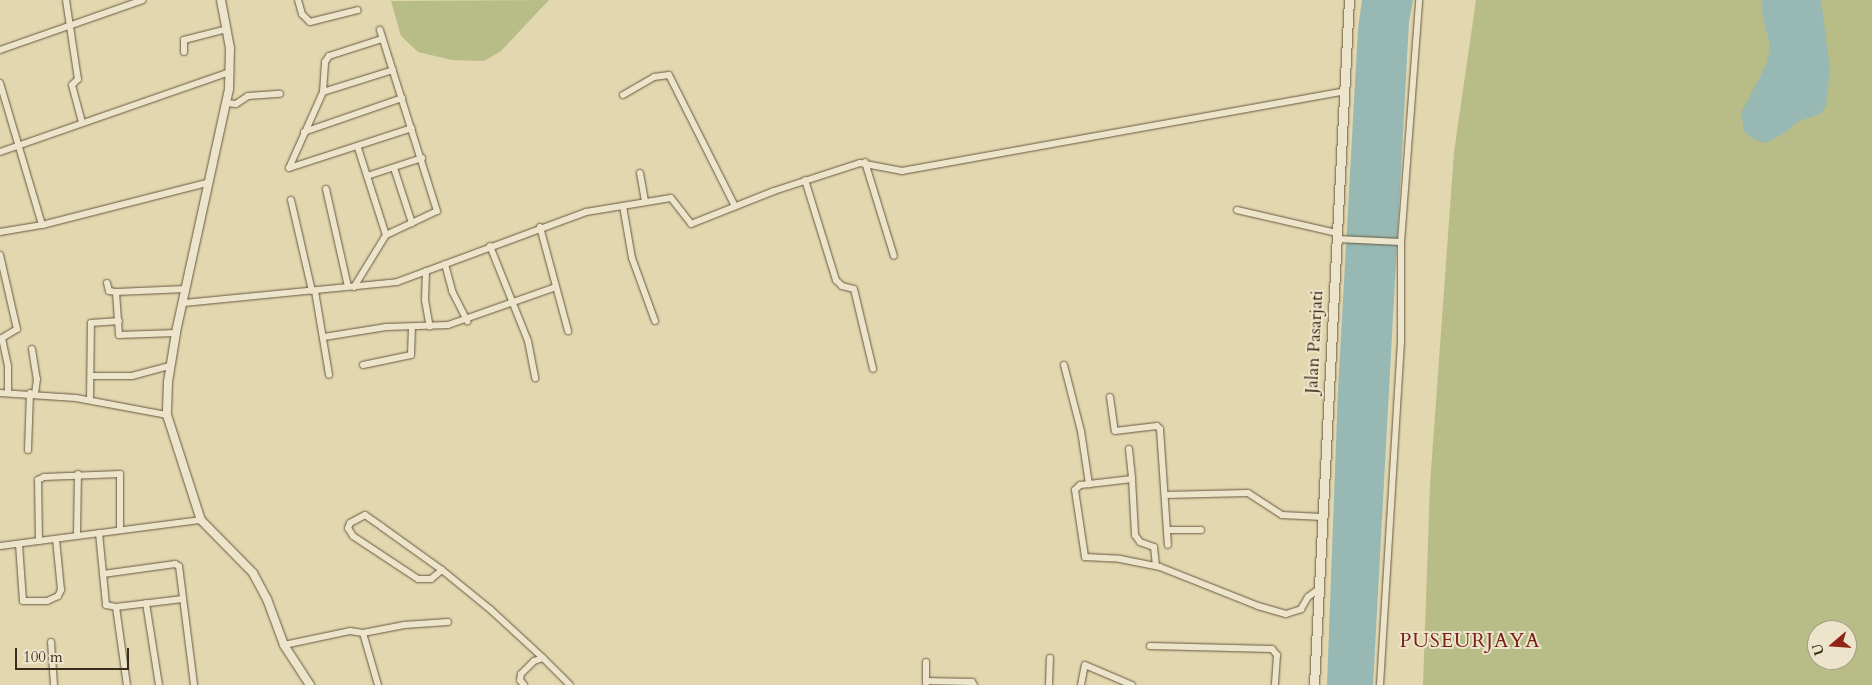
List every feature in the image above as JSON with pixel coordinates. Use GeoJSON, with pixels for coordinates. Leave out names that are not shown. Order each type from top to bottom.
{"type":"FeatureCollection","features":[{"type":"Feature","properties":{"kind":"main road","name":"Jalan Pasarjati"},"geometry":{"type":"LineString","coordinates":[[1314,685],[1322,517],[1340,237],[1342,92],[1349,0]]}},
{"type":"Feature","properties":{"kind":"street"},"geometry":{"type":"LineString","coordinates":[[66,0],[78,79],[72,85],[82,123]]}},
{"type":"Feature","properties":{"kind":"street"},"geometry":{"type":"LineString","coordinates":[[0,50],[143,0]]}},
{"type":"Feature","properties":{"kind":"street"},"geometry":{"type":"LineString","coordinates":[[221,0],[227,29],[230,72],[226,103],[207,183],[184,302],[176,333],[170,366],[167,415],[201,520],[253,573],[267,598],[284,645],[310,685]]}},
{"type":"Feature","properties":{"kind":"street"},"geometry":{"type":"LineString","coordinates":[[298,0],[302,14],[310,22],[358,10]]}},
{"type":"Feature","properties":{"kind":"street"},"geometry":{"type":"LineString","coordinates":[[1380,685],[1401,341],[1401,242],[1419,0]]}},
{"type":"Feature","properties":{"kind":"street"},"geometry":{"type":"LineString","coordinates":[[184,52],[184,40],[227,29]]}},
{"type":"Feature","properties":{"kind":"street"},"geometry":{"type":"LineString","coordinates":[[351,287],[386,235],[437,211],[422,158],[380,30]]}},
{"type":"Feature","properties":{"kind":"street"},"geometry":{"type":"LineString","coordinates":[[382,39],[329,56],[325,62],[323,92],[288,165],[290,170],[412,128]]}},
{"type":"Feature","properties":{"kind":"street"},"geometry":{"type":"LineString","coordinates":[[323,92],[392,70]]}},
{"type":"Feature","properties":{"kind":"street"},"geometry":{"type":"LineString","coordinates":[[0,152],[230,72]]}},
{"type":"Feature","properties":{"kind":"street"},"geometry":{"type":"LineString","coordinates":[[623,95],[654,77],[669,75],[735,206]]}},
{"type":"Feature","properties":{"kind":"street"},"geometry":{"type":"LineString","coordinates":[[0,83],[42,225]]}},
{"type":"Feature","properties":{"kind":"street"},"geometry":{"type":"LineString","coordinates":[[184,302],[398,282],[540,227],[586,212],[673,199],[691,224],[805,180],[865,162],[902,171],[1342,92]]}},
{"type":"Feature","properties":{"kind":"street"},"geometry":{"type":"LineString","coordinates":[[226,103],[236,104],[248,96],[280,94]]}},
{"type":"Feature","properties":{"kind":"street"},"geometry":{"type":"LineString","coordinates":[[304,132],[402,98]]}},
{"type":"Feature","properties":{"kind":"street"},"geometry":{"type":"LineString","coordinates":[[358,148],[386,235]]}},
{"type":"Feature","properties":{"kind":"street"},"geometry":{"type":"LineString","coordinates":[[367,176],[422,158]]}},
{"type":"Feature","properties":{"kind":"street"},"geometry":{"type":"LineString","coordinates":[[865,162],[894,256]]}},
{"type":"Feature","properties":{"kind":"street"},"geometry":{"type":"LineString","coordinates":[[394,168],[412,223]]}},
{"type":"Feature","properties":{"kind":"street"},"geometry":{"type":"LineString","coordinates":[[640,173],[645,202]]}},
{"type":"Feature","properties":{"kind":"street"},"geometry":{"type":"LineString","coordinates":[[805,180],[836,280],[842,286],[854,289],[873,369]]}},
{"type":"Feature","properties":{"kind":"street"},"geometry":{"type":"LineString","coordinates":[[0,232],[42,225],[207,183]]}},
{"type":"Feature","properties":{"kind":"street"},"geometry":{"type":"LineString","coordinates":[[326,189],[351,287]]}},
{"type":"Feature","properties":{"kind":"street"},"geometry":{"type":"LineString","coordinates":[[291,200],[324,337],[329,375]]}},
{"type":"Feature","properties":{"kind":"street"},"geometry":{"type":"LineString","coordinates":[[623,206],[632,258],[654,321]]}},
{"type":"Feature","properties":{"kind":"street"},"geometry":{"type":"LineString","coordinates":[[1237,210],[1340,237],[1401,242]]}},
{"type":"Feature","properties":{"kind":"street"},"geometry":{"type":"LineString","coordinates":[[540,227],[568,331]]}},
{"type":"Feature","properties":{"kind":"street"},"geometry":{"type":"LineString","coordinates":[[490,246],[511,303],[528,340],[535,378]]}},
{"type":"Feature","properties":{"kind":"street"},"geometry":{"type":"LineString","coordinates":[[0,256],[17,329],[2,338],[8,366],[8,393]]}},
{"type":"Feature","properties":{"kind":"street"},"geometry":{"type":"LineString","coordinates":[[445,264],[452,291],[468,320]]}},
{"type":"Feature","properties":{"kind":"street"},"geometry":{"type":"LineString","coordinates":[[426,271],[425,300],[430,327]]}},
{"type":"Feature","properties":{"kind":"street"},"geometry":{"type":"LineString","coordinates":[[107,283],[109,292],[186,289]]}},
{"type":"Feature","properties":{"kind":"street"},"geometry":{"type":"LineString","coordinates":[[324,337],[386,327],[430,327],[468,320],[556,287]]}},
{"type":"Feature","properties":{"kind":"street"},"geometry":{"type":"LineString","coordinates":[[116,292],[119,334],[122,336],[176,333]]}},
{"type":"Feature","properties":{"kind":"street"},"geometry":{"type":"LineString","coordinates":[[90,400],[91,323],[119,321]]}},
{"type":"Feature","properties":{"kind":"street"},"geometry":{"type":"LineString","coordinates":[[363,364],[411,355],[412,328]]}},
{"type":"Feature","properties":{"kind":"street"},"geometry":{"type":"LineString","coordinates":[[28,450],[33,394],[37,378],[32,349]]}},
{"type":"Feature","properties":{"kind":"street"},"geometry":{"type":"LineString","coordinates":[[1064,365],[1081,432],[1089,484]]}},
{"type":"Feature","properties":{"kind":"street"},"geometry":{"type":"LineString","coordinates":[[91,376],[132,376],[170,366]]}},
{"type":"Feature","properties":{"kind":"street"},"geometry":{"type":"LineString","coordinates":[[0,393],[33,394],[90,400],[167,415]]}},
{"type":"Feature","properties":{"kind":"street"},"geometry":{"type":"LineString","coordinates":[[1110,397],[1115,431],[1157,426],[1160,429],[1168,544]]}},
{"type":"Feature","properties":{"kind":"street"},"geometry":{"type":"LineString","coordinates":[[1129,449],[1135,535],[1140,542],[1154,547],[1156,566]]}},
{"type":"Feature","properties":{"kind":"street"},"geometry":{"type":"LineString","coordinates":[[39,541],[38,480],[78,474],[120,474],[120,530]]}},
{"type":"Feature","properties":{"kind":"street"},"geometry":{"type":"LineString","coordinates":[[78,474],[78,535]]}},
{"type":"Feature","properties":{"kind":"street"},"geometry":{"type":"LineString","coordinates":[[1132,479],[1089,484],[1075,490],[1085,557],[1120,559],[1156,566],[1258,606],[1286,614],[1301,609],[1308,597],[1319,589]]}},
{"type":"Feature","properties":{"kind":"street"},"geometry":{"type":"LineString","coordinates":[[1165,495],[1248,493],[1282,516],[1322,517]]}},
{"type":"Feature","properties":{"kind":"street"},"geometry":{"type":"LineString","coordinates":[[442,570],[431,579],[418,579],[353,536],[348,528],[350,522],[365,515],[442,570],[491,610],[570,685]]}},
{"type":"Feature","properties":{"kind":"street"},"geometry":{"type":"LineString","coordinates":[[0,546],[201,520]]}},
{"type":"Feature","properties":{"kind":"street"},"geometry":{"type":"LineString","coordinates":[[1167,530],[1201,530]]}},
{"type":"Feature","properties":{"kind":"street"},"geometry":{"type":"LineString","coordinates":[[99,532],[104,600],[110,607],[184,599]]}},
{"type":"Feature","properties":{"kind":"street"},"geometry":{"type":"LineString","coordinates":[[19,544],[23,601],[47,601],[58,596],[61,590],[56,539]]}},
{"type":"Feature","properties":{"kind":"street"},"geometry":{"type":"LineString","coordinates":[[103,574],[175,564],[182,570],[194,685]]}},
{"type":"Feature","properties":{"kind":"street"},"geometry":{"type":"LineString","coordinates":[[146,603],[159,685]]}},
{"type":"Feature","properties":{"kind":"street"},"geometry":{"type":"LineString","coordinates":[[116,607],[127,685]]}},
{"type":"Feature","properties":{"kind":"street"},"geometry":{"type":"LineString","coordinates":[[284,645],[350,631],[363,633],[404,625],[448,622]]}},
{"type":"Feature","properties":{"kind":"street"},"geometry":{"type":"LineString","coordinates":[[363,633],[378,685]]}},
{"type":"Feature","properties":{"kind":"street"},"geometry":{"type":"LineString","coordinates":[[51,642],[54,685]]}},
{"type":"Feature","properties":{"kind":"street"},"geometry":{"type":"LineString","coordinates":[[1150,646],[1272,650],[1277,655],[1275,685]]}},
{"type":"Feature","properties":{"kind":"street"},"geometry":{"type":"LineString","coordinates":[[524,685],[520,680],[521,674],[534,661],[543,658]]}},
{"type":"Feature","properties":{"kind":"street"},"geometry":{"type":"LineString","coordinates":[[1049,685],[1050,658]]}},
{"type":"Feature","properties":{"kind":"street"},"geometry":{"type":"LineString","coordinates":[[926,662],[926,683],[973,682],[974,685]]}},
{"type":"Feature","properties":{"kind":"street"},"geometry":{"type":"LineString","coordinates":[[1081,685],[1085,664],[1132,685]]}},
{"type":"Feature","properties":{"kind":"green space"},"geometry":{"type":"Polygon","coordinates":[[[549,0],[501,51],[484,61],[452,60],[418,52],[401,36],[391,1],[549,0]]]}},
{"type":"Feature","properties":{"kind":"green space"},"geometry":{"type":"Polygon","coordinates":[[[1476,0],[1872,0],[1872,685],[1423,685],[1430,484],[1454,152],[1476,0]]]}},
{"type":"Feature","properties":{"kind":"water"},"geometry":{"type":"Polygon","coordinates":[[[1362,0],[1413,0],[1409,22],[1373,685],[1327,685],[1338,390],[1358,29],[1362,0]]]}},
{"type":"Feature","properties":{"kind":"water"},"geometry":{"type":"Polygon","coordinates":[[[1762,0],[1821,0],[1830,70],[1826,106],[1820,114],[1799,121],[1783,134],[1765,143],[1753,139],[1744,131],[1741,113],[1767,63],[1770,46],[1762,13],[1762,0]]]}},
{"type":"Feature","properties":{"kind":"district","name":"PUSEURJAYA"},"geometry":{"type":"Point","coordinates":[1470,640]}}]}
